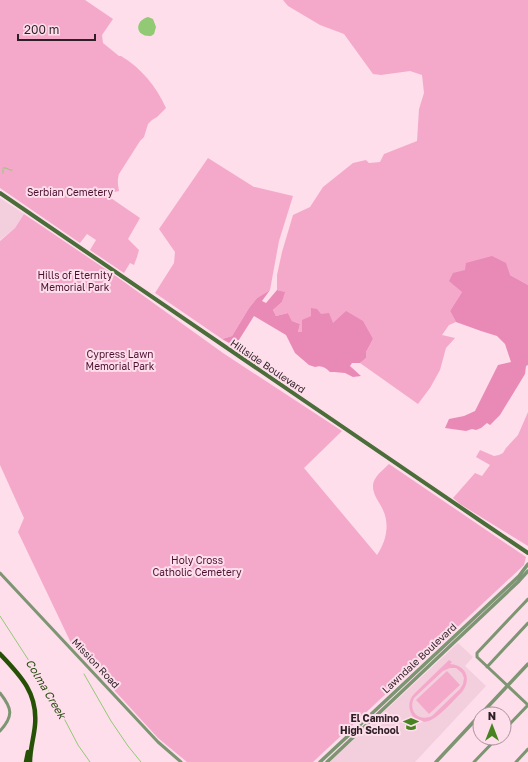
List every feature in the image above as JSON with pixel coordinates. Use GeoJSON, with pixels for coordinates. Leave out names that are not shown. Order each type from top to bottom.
{"type":"FeatureCollection","features":[{"type":"Feature","properties":{"kind":"main road","name":"Hillside Boulevard"},"geometry":{"type":"LineString","coordinates":[[0,193],[528,553]]}},
{"type":"Feature","properties":{"kind":"main road"},"geometry":{"type":"LineString","coordinates":[[0,654],[17,672],[33,700],[35,721],[30,762]]}},
{"type":"Feature","properties":{"kind":"main road"},"geometry":{"type":"LineString","coordinates":[[0,658],[22,683],[30,701],[33,717],[26,762]]}},
{"type":"Feature","properties":{"kind":"street","name":"Lawndale Boulevard"},"geometry":{"type":"LineString","coordinates":[[320,762],[519,576],[528,564]]}},
{"type":"Feature","properties":{"kind":"street","name":"Lawndale Boulevard"},"geometry":{"type":"LineString","coordinates":[[327,762],[514,586],[528,571]]}},
{"type":"Feature","properties":{"kind":"street","name":"Mission Road"},"geometry":{"type":"LineString","coordinates":[[0,573],[154,737],[181,762]]}},
{"type":"Feature","properties":{"kind":"street"},"geometry":{"type":"LineString","coordinates":[[512,722],[528,705],[487,667],[477,656],[477,653],[528,598]]}},
{"type":"Feature","properties":{"kind":"street"},"geometry":{"type":"LineString","coordinates":[[487,667],[528,623]]}},
{"type":"Feature","properties":{"kind":"street"},"geometry":{"type":"LineString","coordinates":[[488,706],[528,664]]}},
{"type":"Feature","properties":{"kind":"street"},"geometry":{"type":"LineString","coordinates":[[0,694],[8,704],[10,714],[9,720],[0,731]]}},
{"type":"Feature","properties":{"kind":"street"},"geometry":{"type":"LineString","coordinates":[[436,762],[472,723]]}},
{"type":"Feature","properties":{"kind":"street"},"geometry":{"type":"LineString","coordinates":[[474,762],[489,746]]}},
{"type":"Feature","properties":{"kind":"street"},"geometry":{"type":"LineString","coordinates":[[516,762],[528,749]]}},
{"type":"Feature","properties":{"kind":"shaded area"},"geometry":{"type":"Polygon","coordinates":[[[148,17],[153,19],[156,27],[154,34],[151,36],[142,34],[138,28],[140,22],[148,17]]]}},
{"type":"Feature","properties":{"kind":"shaded area"},"geometry":{"type":"Polygon","coordinates":[[[0,198],[24,214],[15,228],[0,240],[0,198]]]}},
{"type":"Feature","properties":{"kind":"shaded area"},"geometry":{"type":"Polygon","coordinates":[[[492,256],[506,263],[510,275],[528,285],[528,365],[526,366],[525,374],[500,415],[490,425],[487,423],[476,430],[472,429],[466,431],[445,428],[449,419],[464,416],[475,411],[498,365],[511,362],[505,344],[497,336],[456,322],[450,311],[462,292],[449,281],[453,273],[465,270],[466,263],[492,256]]]}},
{"type":"Feature","properties":{"kind":"shaded area"},"geometry":{"type":"Polygon","coordinates":[[[270,290],[262,301],[266,303],[277,290],[285,292],[282,302],[273,310],[276,316],[288,313],[292,321],[300,324],[298,332],[302,332],[302,320],[311,316],[311,308],[317,309],[321,314],[329,313],[333,323],[346,311],[363,321],[373,339],[366,352],[366,358],[360,363],[352,363],[350,366],[361,376],[353,377],[345,373],[330,372],[323,367],[309,365],[295,353],[286,335],[254,316],[237,343],[232,341],[229,343],[222,339],[232,336],[257,298],[270,290]]]}},
{"type":"Feature","properties":{"kind":"shaded area","name":"El Camino High School"},"geometry":{"type":"Polygon","coordinates":[[[458,643],[473,657],[465,666],[486,686],[415,762],[330,762],[458,643]]]}},
{"type":"Feature","properties":{"kind":"green space","name":"Serbian Cemetery"},"geometry":{"type":"Polygon","coordinates":[[[0,0],[85,0],[113,19],[102,35],[103,43],[119,56],[135,66],[147,78],[158,92],[166,108],[148,124],[144,137],[119,174],[119,191],[105,194],[140,218],[128,239],[139,250],[137,257],[134,265],[130,263],[124,273],[90,250],[96,240],[87,234],[80,243],[0,188],[0,0]]]}},
{"type":"Feature","properties":{"kind":"green space"},"geometry":{"type":"Polygon","coordinates":[[[283,0],[528,0],[528,285],[510,275],[462,292],[450,311],[456,322],[449,325],[442,335],[455,338],[446,348],[440,370],[430,388],[418,404],[360,363],[366,358],[366,352],[373,339],[333,324],[311,309],[311,316],[302,332],[298,332],[300,324],[292,321],[288,313],[276,316],[273,310],[282,302],[284,292],[277,290],[277,275],[293,215],[310,207],[323,187],[353,163],[366,160],[369,163],[380,162],[384,154],[417,141],[419,109],[424,93],[422,75],[410,71],[381,75],[373,74],[344,34],[320,25],[288,6],[283,0]]]}},
{"type":"Feature","properties":{"kind":"green space"},"geometry":{"type":"Polygon","coordinates":[[[208,158],[254,187],[293,196],[279,241],[270,290],[257,298],[232,336],[222,339],[155,293],[174,263],[175,252],[159,229],[208,158]]]}},
{"type":"Feature","properties":{"kind":"green space","name":"Holy Cross Catholic Cemetery"},"geometry":{"type":"Polygon","coordinates":[[[24,214],[120,279],[223,353],[342,431],[304,468],[377,555],[383,545],[387,527],[383,510],[373,490],[373,484],[378,474],[389,464],[526,557],[524,565],[313,762],[187,762],[158,738],[71,643],[18,532],[24,518],[0,465],[0,241],[15,228],[24,214]]]}},
{"type":"Feature","properties":{"kind":"green space"},"geometry":{"type":"Polygon","coordinates":[[[528,412],[528,546],[460,504],[453,498],[475,473],[482,476],[490,465],[476,457],[480,450],[494,456],[503,453],[518,435],[528,412]]]}},
{"type":"Feature","properties":{"kind":"green space"},"geometry":{"type":"Polygon","coordinates":[[[449,660],[452,662],[450,664],[460,667],[466,674],[467,682],[462,692],[443,711],[431,720],[425,722],[420,721],[415,719],[412,715],[409,705],[414,694],[449,660]],[[450,668],[443,671],[414,698],[412,707],[416,714],[422,718],[432,716],[460,689],[464,678],[462,673],[456,668],[450,668]]]}},
{"type":"Feature","properties":{"kind":"green space"},"geometry":{"type":"Polygon","coordinates":[[[447,671],[460,685],[429,714],[416,700],[447,671]]]}},
{"type":"Feature","properties":{"kind":"waterway"},"geometry":{"type":"LineString","coordinates":[[3,168],[12,170]]}},
{"type":"Feature","properties":{"kind":"waterway","name":"Colma Creek"},"geometry":{"type":"LineString","coordinates":[[0,616],[55,701],[78,745],[90,762]]}},
{"type":"Feature","properties":{"kind":"waterway"},"geometry":{"type":"LineString","coordinates":[[84,674],[111,721],[141,762]]}},
{"type":"Feature","properties":{"kind":"place","name":"El Camino High School"},"geometry":{"type":"Point","coordinates":[411,724]}},
{"type":"Feature","properties":{"kind":"park label","name":"Hills of Eternity Memorial Park"},"geometry":{"type":"Point","coordinates":[75,280]}},
{"type":"Feature","properties":{"kind":"park label","name":"Cypress Lawn Memorial Park"},"geometry":{"type":"Point","coordinates":[120,360]}}]}
